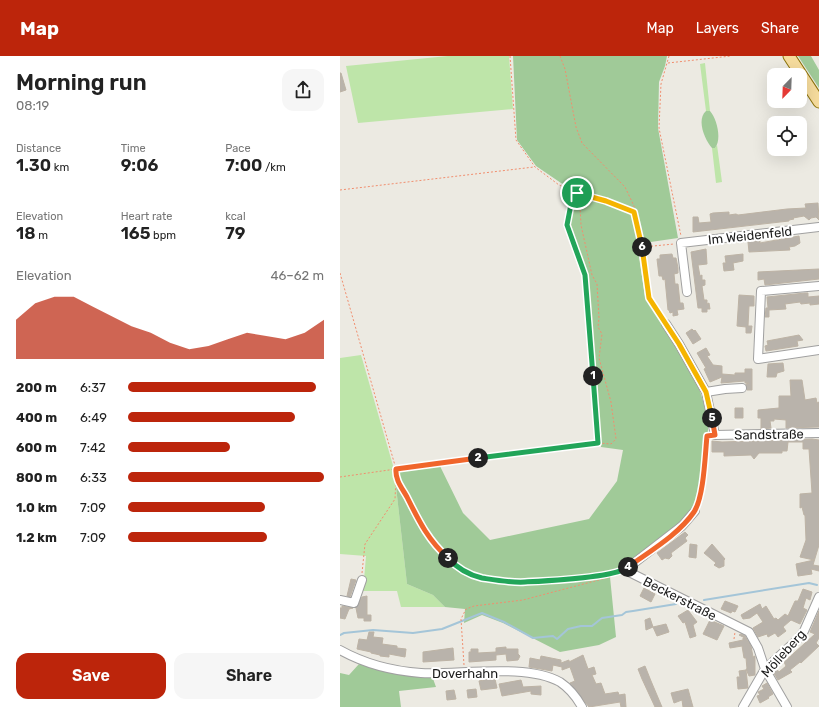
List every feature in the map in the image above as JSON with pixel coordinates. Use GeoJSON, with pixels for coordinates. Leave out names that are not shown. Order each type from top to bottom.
{"type":"FeatureCollection","features":[{"type":"Feature","properties":{"kind":"main road"},"geometry":{"type":"LineString","coordinates":[[789,56],[819,102]]}},
{"type":"Feature","properties":{"kind":"street","name":"Im Weidenfeld"},"geometry":{"type":"LineString","coordinates":[[681,243],[819,227]]}},
{"type":"Feature","properties":{"kind":"street"},"geometry":{"type":"LineString","coordinates":[[681,243],[687,292]]}},
{"type":"Feature","properties":{"kind":"street"},"geometry":{"type":"LineString","coordinates":[[819,286],[761,291],[758,359],[819,350]]}},
{"type":"Feature","properties":{"kind":"street","name":"Sandstraße"},"geometry":{"type":"LineString","coordinates":[[666,324],[706,392],[715,435],[819,433]]}},
{"type":"Feature","properties":{"kind":"street"},"geometry":{"type":"LineString","coordinates":[[706,392],[742,388]]}},
{"type":"Feature","properties":{"kind":"street","name":"Beckerstraße"},"geometry":{"type":"LineString","coordinates":[[695,511],[682,526],[625,570],[750,632],[758,648],[765,669],[787,707]]}},
{"type":"Feature","properties":{"kind":"street"},"geometry":{"type":"LineString","coordinates":[[340,600],[354,603],[362,580]]}},
{"type":"Feature","properties":{"kind":"street","name":"Mölleberg"},"geometry":{"type":"LineString","coordinates":[[743,707],[765,669],[797,640],[804,631],[819,597]]}},
{"type":"Feature","properties":{"kind":"street","name":"Doverhahn"},"geometry":{"type":"LineString","coordinates":[[340,650],[364,662],[394,669],[422,673],[464,671],[522,673],[545,676],[561,683],[582,707]]}},
{"type":"Feature","properties":{"kind":"path"},"geometry":{"type":"LineString","coordinates":[[510,56],[516,140],[535,167],[559,185],[577,193],[606,201],[634,212]]}},
{"type":"Feature","properties":{"kind":"path"},"geometry":{"type":"LineString","coordinates":[[560,56],[565,69],[576,128],[582,143],[625,187],[634,206],[642,247],[649,298],[666,324]]}},
{"type":"Feature","properties":{"kind":"path"},"geometry":{"type":"LineString","coordinates":[[642,247],[681,243],[659,128],[661,84],[669,56]]}},
{"type":"Feature","properties":{"kind":"path"},"geometry":{"type":"LineString","coordinates":[[668,62],[731,56]]}},
{"type":"Feature","properties":{"kind":"path"},"geometry":{"type":"LineString","coordinates":[[340,190],[535,167]]}},
{"type":"Feature","properties":{"kind":"path"},"geometry":{"type":"LineString","coordinates":[[577,193],[572,199],[567,225],[585,275],[598,443]]}},
{"type":"Feature","properties":{"kind":"path"},"geometry":{"type":"LineString","coordinates":[[340,477],[598,443],[611,444],[616,439],[611,402],[600,358],[602,334],[598,327],[599,318],[597,284],[592,274],[581,225],[580,207],[572,199]]}},
{"type":"Feature","properties":{"kind":"path"},"geometry":{"type":"LineString","coordinates":[[340,273],[396,469],[395,499],[365,544],[362,580]]}},
{"type":"Feature","properties":{"kind":"path"},"geometry":{"type":"LineString","coordinates":[[695,511],[703,483],[707,436],[715,435]]}},
{"type":"Feature","properties":{"kind":"path"},"geometry":{"type":"LineString","coordinates":[[396,479],[418,522],[440,551],[454,565],[482,578],[524,582],[570,579],[625,570]]}},
{"type":"Feature","properties":{"kind":"path"},"geometry":{"type":"LineString","coordinates":[[464,671],[461,619],[466,609],[524,600],[610,577],[625,570]]}},
{"type":"Feature","properties":{"kind":"green space"},"geometry":{"type":"Polygon","coordinates":[[[448,56],[509,56],[513,109],[358,123],[346,66],[448,56]]]}},
{"type":"Feature","properties":{"kind":"green space"},"geometry":{"type":"Polygon","coordinates":[[[513,56],[667,56],[659,82],[658,128],[678,238],[637,244],[645,296],[696,379],[709,419],[703,483],[695,511],[636,561],[610,577],[616,637],[599,645],[560,652],[503,623],[482,615],[464,623],[465,609],[445,607],[433,595],[407,584],[394,469],[438,462],[463,513],[490,540],[589,519],[617,481],[623,450],[601,447],[587,275],[569,225],[571,210],[580,192],[561,183],[536,166],[517,140],[513,56]]]}},
{"type":"Feature","properties":{"kind":"green space"},"geometry":{"type":"Polygon","coordinates":[[[798,56],[811,56],[819,70],[819,88],[807,68],[798,56]]]}},
{"type":"Feature","properties":{"kind":"green space"},"geometry":{"type":"Polygon","coordinates":[[[705,63],[710,111],[706,111],[700,64],[705,63]]]}},
{"type":"Feature","properties":{"kind":"green space"},"geometry":{"type":"Polygon","coordinates":[[[706,111],[710,111],[717,124],[718,140],[715,148],[712,148],[704,135],[702,119],[706,111]]]}},
{"type":"Feature","properties":{"kind":"green space"},"geometry":{"type":"Polygon","coordinates":[[[717,145],[722,182],[716,183],[712,148],[715,148],[717,145]]]}},
{"type":"Feature","properties":{"kind":"green space"},"geometry":{"type":"Polygon","coordinates":[[[361,355],[394,469],[407,584],[433,595],[445,607],[401,607],[397,591],[358,591],[364,580],[366,556],[340,554],[340,358],[361,355]]]}},
{"type":"Feature","properties":{"kind":"green space"},"geometry":{"type":"Polygon","coordinates":[[[359,664],[402,674],[432,676],[436,687],[399,691],[401,707],[340,707],[340,673],[349,675],[359,664]]]}},
{"type":"Feature","properties":{"kind":"building"},"geometry":{"type":"Polygon","coordinates":[[[340,73],[346,90],[340,92],[340,73]]]}},
{"type":"Feature","properties":{"kind":"building"},"geometry":{"type":"Polygon","coordinates":[[[818,203],[819,220],[816,217],[809,220],[804,216],[793,218],[794,219],[789,221],[693,232],[693,217],[698,217],[699,223],[711,222],[710,214],[713,213],[729,212],[729,215],[738,215],[806,208],[805,204],[818,203]]]}},
{"type":"Feature","properties":{"kind":"building"},"geometry":{"type":"Polygon","coordinates":[[[799,236],[800,243],[789,247],[790,250],[749,252],[748,242],[760,240],[760,243],[799,236]]]}},
{"type":"Feature","properties":{"kind":"building"},"geometry":{"type":"Polygon","coordinates":[[[706,249],[707,264],[698,265],[700,276],[702,275],[702,280],[705,280],[705,285],[702,286],[704,300],[707,300],[707,304],[709,303],[710,309],[707,309],[707,312],[702,312],[702,308],[698,308],[691,252],[706,249]]]}},
{"type":"Feature","properties":{"kind":"building"},"geometry":{"type":"Polygon","coordinates":[[[672,254],[673,258],[676,258],[678,268],[678,273],[674,274],[675,284],[678,284],[680,303],[683,303],[684,309],[677,310],[678,315],[673,316],[673,312],[670,313],[668,310],[665,279],[663,280],[662,276],[659,276],[657,259],[660,259],[660,255],[672,254]]]}},
{"type":"Feature","properties":{"kind":"building"},"geometry":{"type":"Polygon","coordinates":[[[743,254],[743,261],[733,263],[734,270],[724,271],[723,263],[726,263],[725,256],[743,254]]]}},
{"type":"Feature","properties":{"kind":"building"},"geometry":{"type":"Polygon","coordinates":[[[819,269],[819,279],[765,285],[764,279],[758,280],[758,272],[819,269]]]}},
{"type":"Feature","properties":{"kind":"building"},"geometry":{"type":"Polygon","coordinates":[[[808,293],[808,297],[819,296],[819,304],[810,305],[810,303],[801,304],[800,302],[785,304],[786,309],[769,310],[769,317],[765,317],[766,308],[768,308],[767,297],[808,293]]]}},
{"type":"Feature","properties":{"kind":"building"},"geometry":{"type":"Polygon","coordinates":[[[739,295],[754,296],[754,306],[749,306],[748,326],[752,326],[751,333],[746,333],[746,327],[737,326],[739,295]]]}},
{"type":"Feature","properties":{"kind":"building"},"geometry":{"type":"Polygon","coordinates":[[[692,329],[694,331],[695,330],[701,339],[693,344],[686,333],[692,329]]]}},
{"type":"Feature","properties":{"kind":"building"},"geometry":{"type":"Polygon","coordinates":[[[799,335],[803,340],[797,341],[798,346],[766,351],[765,346],[768,345],[767,341],[799,335]]]}},
{"type":"Feature","properties":{"kind":"building"},"geometry":{"type":"Polygon","coordinates":[[[706,348],[710,355],[707,356],[713,365],[722,366],[722,374],[735,375],[735,373],[745,373],[745,369],[752,369],[752,390],[747,390],[746,384],[749,383],[745,383],[745,381],[721,383],[722,377],[710,382],[704,369],[706,368],[697,353],[706,348]]]}},
{"type":"Feature","properties":{"kind":"building"},"geometry":{"type":"Polygon","coordinates":[[[783,363],[784,371],[777,373],[776,377],[767,377],[768,364],[783,363]]]}},
{"type":"Feature","properties":{"kind":"building"},"geometry":{"type":"Polygon","coordinates":[[[790,380],[802,380],[805,400],[816,398],[817,403],[819,402],[819,427],[786,428],[786,420],[774,419],[774,421],[770,421],[771,428],[761,429],[761,418],[758,418],[758,410],[779,408],[779,396],[791,396],[790,380]]]}},
{"type":"Feature","properties":{"kind":"building"},"geometry":{"type":"Polygon","coordinates":[[[735,408],[743,408],[743,418],[735,418],[735,408]]]}},
{"type":"Feature","properties":{"kind":"building"},"geometry":{"type":"Polygon","coordinates":[[[819,440],[819,545],[813,565],[819,566],[819,571],[811,569],[812,574],[798,576],[796,564],[814,560],[800,557],[806,540],[805,515],[802,507],[800,508],[800,494],[812,493],[809,449],[803,449],[803,442],[788,442],[787,451],[782,451],[782,453],[759,453],[754,459],[751,455],[724,456],[724,452],[712,452],[712,441],[819,440]]]}},
{"type":"Feature","properties":{"kind":"building"},"geometry":{"type":"Polygon","coordinates":[[[685,532],[688,535],[685,538],[687,541],[671,553],[672,556],[669,559],[665,558],[662,560],[657,553],[685,532]]]}},
{"type":"Feature","properties":{"kind":"building"},"geometry":{"type":"Polygon","coordinates":[[[690,544],[697,545],[696,558],[689,557],[690,544]]]}},
{"type":"Feature","properties":{"kind":"building"},"geometry":{"type":"Polygon","coordinates":[[[712,544],[725,559],[724,566],[719,568],[714,565],[716,563],[704,553],[712,544]]]}},
{"type":"Feature","properties":{"kind":"building"},"geometry":{"type":"Polygon","coordinates":[[[351,579],[356,580],[350,597],[347,596],[351,579]]]}},
{"type":"Feature","properties":{"kind":"building"},"geometry":{"type":"Polygon","coordinates":[[[644,588],[655,594],[651,602],[640,596],[644,588]]]}},
{"type":"Feature","properties":{"kind":"building"},"geometry":{"type":"Polygon","coordinates":[[[803,589],[812,592],[810,600],[806,598],[803,608],[807,610],[800,624],[791,620],[783,627],[786,631],[778,637],[775,633],[768,637],[767,634],[758,637],[753,628],[763,622],[757,613],[750,618],[743,619],[741,615],[760,604],[762,609],[766,606],[774,619],[776,618],[778,620],[785,614],[788,616],[795,601],[798,601],[803,589]]]}},
{"type":"Feature","properties":{"kind":"building"},"geometry":{"type":"Polygon","coordinates":[[[367,596],[367,615],[371,615],[371,621],[364,621],[364,618],[358,618],[356,608],[362,597],[367,596]]]}},
{"type":"Feature","properties":{"kind":"building"},"geometry":{"type":"Polygon","coordinates":[[[725,601],[738,606],[735,612],[732,611],[731,613],[721,609],[725,601]]]}},
{"type":"Feature","properties":{"kind":"building"},"geometry":{"type":"Polygon","coordinates":[[[342,606],[353,608],[349,609],[345,619],[340,618],[340,608],[342,608],[342,606]]]}},
{"type":"Feature","properties":{"kind":"building"},"geometry":{"type":"Polygon","coordinates":[[[688,610],[697,622],[693,625],[696,636],[690,638],[685,622],[683,623],[678,616],[688,610]]]}},
{"type":"Feature","properties":{"kind":"building"},"geometry":{"type":"Polygon","coordinates":[[[819,611],[819,638],[816,643],[819,646],[801,663],[800,662],[790,670],[792,672],[778,680],[772,670],[775,667],[779,672],[786,666],[784,662],[815,634],[810,632],[819,611]]]}},
{"type":"Feature","properties":{"kind":"building"},"geometry":{"type":"Polygon","coordinates":[[[650,618],[653,627],[646,630],[645,620],[650,618]]]}},
{"type":"Feature","properties":{"kind":"building"},"geometry":{"type":"Polygon","coordinates":[[[710,620],[724,626],[717,640],[703,634],[710,620]]]}},
{"type":"Feature","properties":{"kind":"building"},"geometry":{"type":"Polygon","coordinates":[[[666,624],[669,632],[657,636],[653,627],[666,624]]]}},
{"type":"Feature","properties":{"kind":"building"},"geometry":{"type":"Polygon","coordinates":[[[369,632],[374,632],[373,637],[383,638],[382,644],[406,649],[405,657],[389,654],[389,657],[380,656],[371,652],[357,649],[359,639],[367,640],[369,632]]]}},
{"type":"Feature","properties":{"kind":"building"},"geometry":{"type":"Polygon","coordinates":[[[741,634],[745,636],[751,646],[753,657],[755,656],[755,675],[749,676],[746,669],[746,658],[744,658],[742,646],[730,648],[729,643],[743,640],[743,638],[745,638],[739,635],[741,634]]]}},
{"type":"Feature","properties":{"kind":"building"},"geometry":{"type":"Polygon","coordinates":[[[506,647],[506,649],[518,649],[518,654],[520,656],[518,660],[507,661],[506,654],[496,655],[496,660],[469,662],[469,652],[471,652],[471,649],[478,649],[478,653],[496,652],[496,648],[506,647]]]}},
{"type":"Feature","properties":{"kind":"building"},"geometry":{"type":"Polygon","coordinates":[[[453,648],[454,660],[423,662],[423,652],[453,648]]]}},
{"type":"Feature","properties":{"kind":"building"},"geometry":{"type":"Polygon","coordinates":[[[583,655],[588,669],[594,667],[596,674],[592,675],[596,684],[601,683],[605,694],[618,692],[619,695],[625,694],[626,707],[621,707],[620,702],[589,707],[570,683],[575,681],[570,667],[562,670],[562,667],[553,665],[552,671],[529,667],[530,658],[540,660],[541,656],[561,660],[561,663],[569,660],[569,662],[583,655]]]}},
{"type":"Feature","properties":{"kind":"building"},"geometry":{"type":"Polygon","coordinates":[[[645,666],[662,707],[655,707],[642,679],[638,669],[645,666]]]}},
{"type":"Feature","properties":{"kind":"building"},"geometry":{"type":"Polygon","coordinates":[[[746,670],[748,688],[738,689],[737,677],[740,677],[739,671],[746,670]]]}},
{"type":"Feature","properties":{"kind":"building"},"geometry":{"type":"Polygon","coordinates":[[[492,678],[492,680],[495,679],[497,688],[481,690],[479,681],[492,678]]]}},
{"type":"Feature","properties":{"kind":"building"},"geometry":{"type":"Polygon","coordinates":[[[521,680],[523,687],[541,686],[541,695],[531,694],[531,691],[502,696],[499,684],[521,680]]]}},
{"type":"Feature","properties":{"kind":"building"},"geometry":{"type":"Polygon","coordinates":[[[767,683],[773,694],[760,703],[757,696],[760,695],[758,692],[764,689],[762,686],[767,683]]]}},
{"type":"Feature","properties":{"kind":"building"},"geometry":{"type":"Polygon","coordinates":[[[476,689],[477,697],[468,698],[467,690],[476,689]]]}},
{"type":"Feature","properties":{"kind":"building"},"geometry":{"type":"Polygon","coordinates":[[[688,689],[693,707],[683,707],[682,700],[674,703],[671,693],[688,689]]]}},
{"type":"Feature","properties":{"kind":"building"},"geometry":{"type":"Polygon","coordinates":[[[454,690],[456,699],[447,700],[446,691],[454,690]]]}},
{"type":"Feature","properties":{"kind":"waterway"},"geometry":{"type":"LineString","coordinates":[[704,600],[809,583],[817,585]]}},
{"type":"Feature","properties":{"kind":"waterway"},"geometry":{"type":"LineString","coordinates":[[340,635],[344,633],[373,630],[413,633],[442,629],[482,613],[504,622],[533,638],[553,636],[557,639],[568,629],[581,626],[592,626],[602,618],[622,615],[626,612],[676,604]]}},
{"type":"Feature","properties":{"kind":"route"},"geometry":{"type":"LineString","coordinates":[[577,193],[606,201],[634,212],[642,247],[649,298],[679,344],[706,392],[715,435],[707,436],[703,483],[695,511],[682,526],[625,570],[570,579],[524,582],[482,578],[454,565],[440,551],[418,522],[396,479],[395,473],[396,469],[598,443],[585,275],[567,225],[572,199],[577,193]]}}]}
